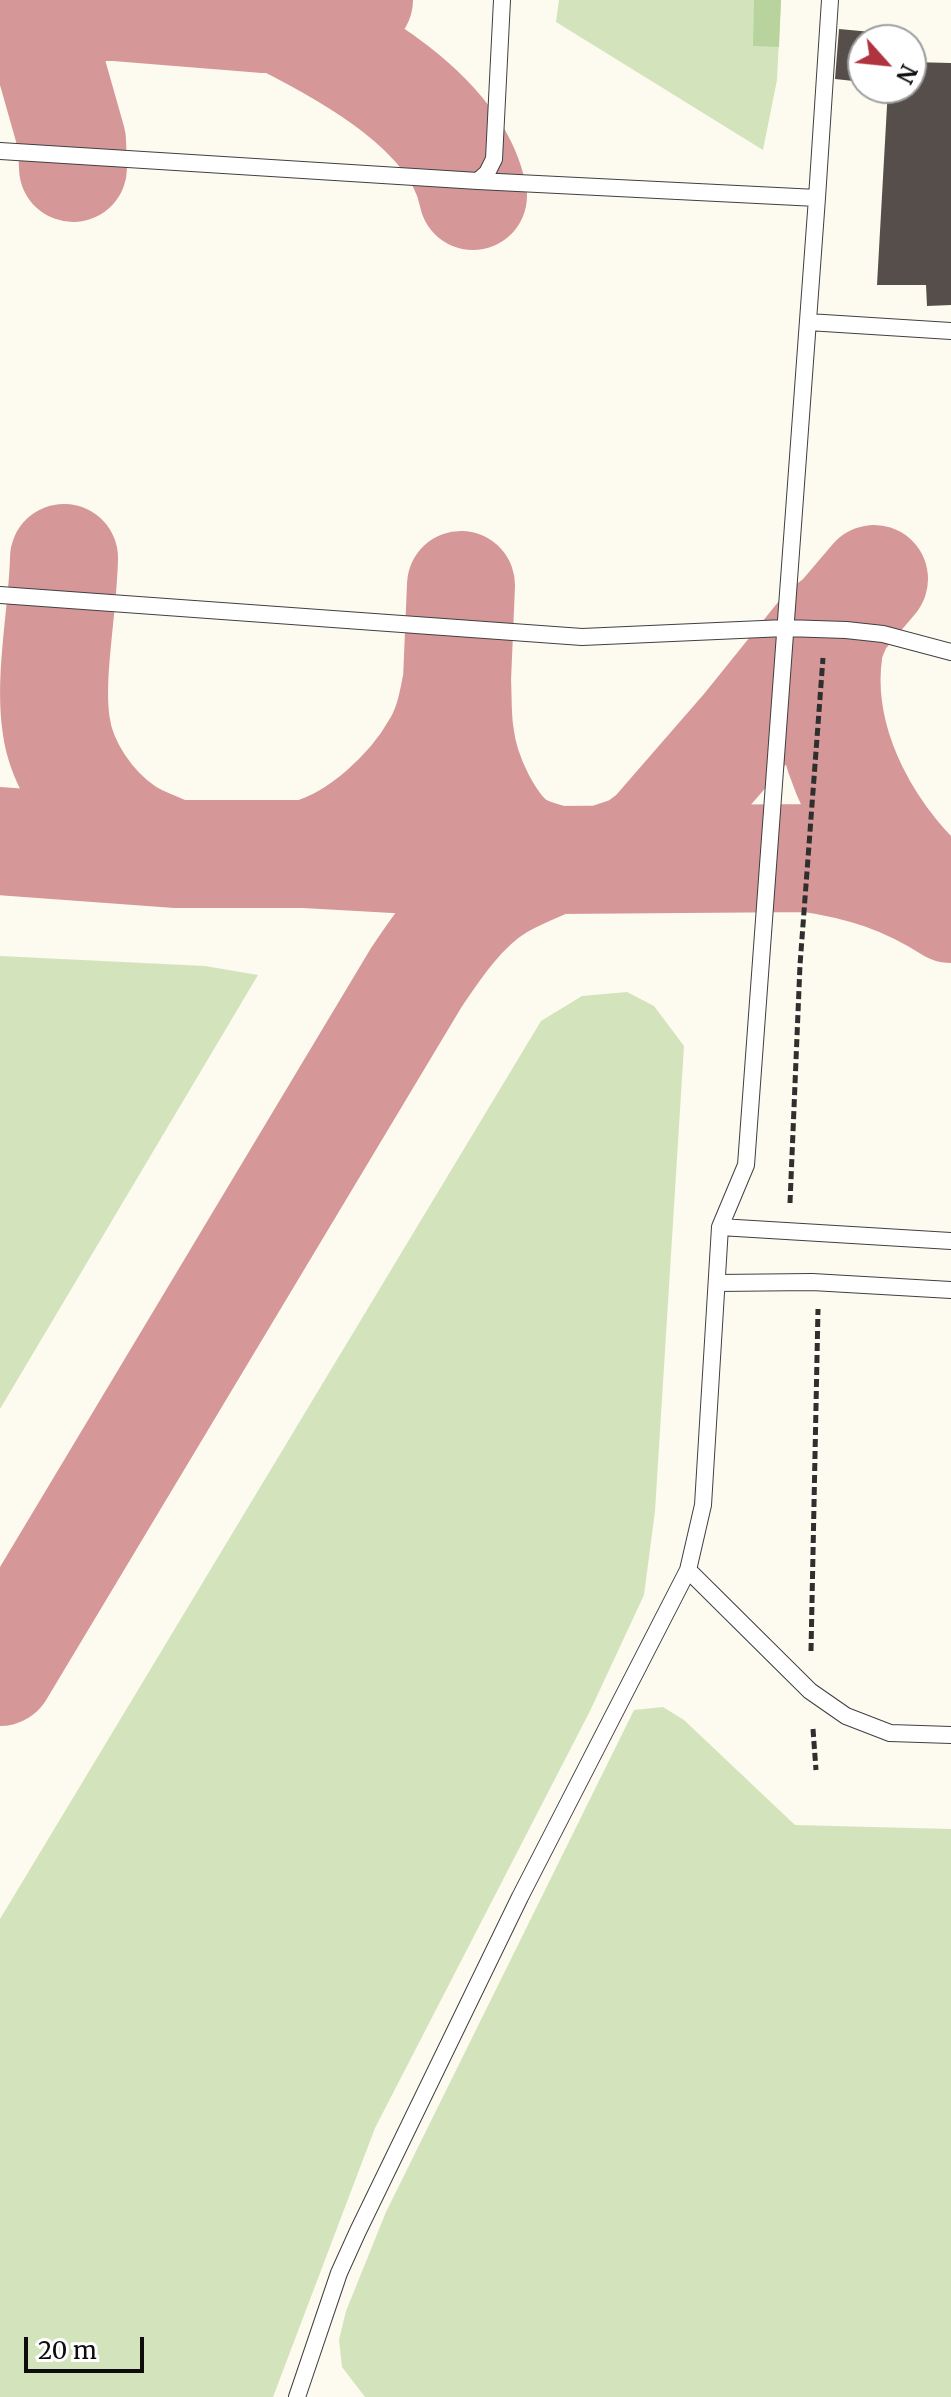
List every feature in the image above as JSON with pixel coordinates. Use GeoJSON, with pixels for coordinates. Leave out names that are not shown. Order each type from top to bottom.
{"type":"FeatureCollection","features":[{"type":"Feature","properties":{"kind":"lane"},"geometry":{"type":"LineString","coordinates":[[478,181],[487,173],[494,159],[502,0]]}},
{"type":"Feature","properties":{"kind":"lane"},"geometry":{"type":"LineString","coordinates":[[303,2395],[339,2273],[520,1897],[688,1570],[703,1505],[720,1227],[746,1165],[830,0]]}},
{"type":"Feature","properties":{"kind":"lane"},"geometry":{"type":"LineString","coordinates":[[0,151],[478,181],[817,198]]}},
{"type":"Feature","properties":{"kind":"lane"},"geometry":{"type":"LineString","coordinates":[[808,322],[951,331]]}},
{"type":"Feature","properties":{"kind":"lane"},"geometry":{"type":"LineString","coordinates":[[0,595],[582,637],[785,628],[825,630],[883,634],[951,652]]}},
{"type":"Feature","properties":{"kind":"lane"},"geometry":{"type":"LineString","coordinates":[[720,1227],[951,1241]]}},
{"type":"Feature","properties":{"kind":"lane"},"geometry":{"type":"LineString","coordinates":[[717,1283],[812,1282],[951,1290]]}},
{"type":"Feature","properties":{"kind":"lane"},"geometry":{"type":"LineString","coordinates":[[688,1570],[810,1691],[846,1716],[890,1733],[951,1735]]}},
{"type":"Feature","properties":{"kind":"path"},"geometry":{"type":"LineString","coordinates":[[799,1234],[790,1206],[800,965],[825,630]]}},
{"type":"Feature","properties":{"kind":"path"},"geometry":{"type":"LineString","coordinates":[[812,1282],[818,1304],[810,1691],[816,1770]]}},
{"type":"Feature","properties":{"kind":"green space"},"geometry":{"type":"Polygon","coordinates":[[[559,0],[781,0],[777,80],[763,150],[556,22],[559,0]]]}},
{"type":"Feature","properties":{"kind":"green space"},"geometry":{"type":"Polygon","coordinates":[[[754,0],[781,0],[779,47],[753,46],[754,0]]]}},
{"type":"Feature","properties":{"kind":"green space"},"geometry":{"type":"Polygon","coordinates":[[[0,956],[205,966],[258,975],[0,1409],[0,956]]]}},
{"type":"Feature","properties":{"kind":"green space"},"geometry":{"type":"Polygon","coordinates":[[[627,992],[654,1006],[684,1046],[655,1511],[644,1595],[590,1711],[375,2128],[273,2397],[0,2397],[0,1919],[541,1021],[582,996],[627,992]]]}},
{"type":"Feature","properties":{"kind":"green space"},"geometry":{"type":"Polygon","coordinates":[[[663,1707],[684,1720],[795,1825],[951,1829],[951,2397],[365,2397],[342,2367],[339,2340],[346,2311],[386,2212],[634,1710],[663,1707]]]}},
{"type":"Feature","properties":{"kind":"building"},"geometry":{"type":"Polygon","coordinates":[[[839,29],[847,30],[847,80],[835,79],[839,29]]]}},
{"type":"Feature","properties":{"kind":"building"},"geometry":{"type":"Polygon","coordinates":[[[927,62],[951,63],[951,305],[927,306],[926,285],[877,285],[887,104],[927,104],[927,62]]]}},
{"type":"Feature","properties":{"kind":"taxiway"},"geometry":{"type":"LineString","coordinates":[[32,0],[72,141],[73,168]]}},
{"type":"Feature","properties":{"kind":"taxiway"},"geometry":{"type":"LineString","coordinates":[[0,6],[114,7],[263,19],[315,19],[336,15],[359,0]]}},
{"type":"Feature","properties":{"kind":"taxiway"},"geometry":{"type":"LineString","coordinates":[[279,19],[367,68],[423,113],[446,138],[463,166],[473,196]]}},
{"type":"Feature","properties":{"kind":"taxiway"},"geometry":{"type":"LineString","coordinates":[[64,558],[54,685],[56,724],[64,755],[90,798],[112,821],[137,838],[175,854]]}},
{"type":"Feature","properties":{"kind":"taxiway"},"geometry":{"type":"LineString","coordinates":[[604,859],[634,849],[653,835],[746,728],[825,630],[840,619],[874,579]]}},
{"type":"Feature","properties":{"kind":"taxiway"},"geometry":{"type":"LineString","coordinates":[[449,753],[457,680],[461,585]]}},
{"type":"Feature","properties":{"kind":"taxiway"},"geometry":{"type":"LineString","coordinates":[[840,619],[829,648],[827,685],[831,721],[840,757],[854,791],[873,824],[895,854],[947,905]]}},
{"type":"Feature","properties":{"kind":"taxiway"},"geometry":{"type":"LineString","coordinates":[[306,854],[325,848],[363,826],[413,780],[445,730],[457,680],[462,749],[488,813],[498,827],[524,849],[555,860]]}},
{"type":"Feature","properties":{"kind":"taxiway"},"geometry":{"type":"LineString","coordinates":[[0,841],[175,854],[306,854],[431,861],[809,858],[848,865],[883,876],[951,909]]}},
{"type":"Feature","properties":{"kind":"taxiway"},"geometry":{"type":"LineString","coordinates":[[0,1672],[424,965],[453,928],[486,895],[512,879],[555,860]]}}]}
